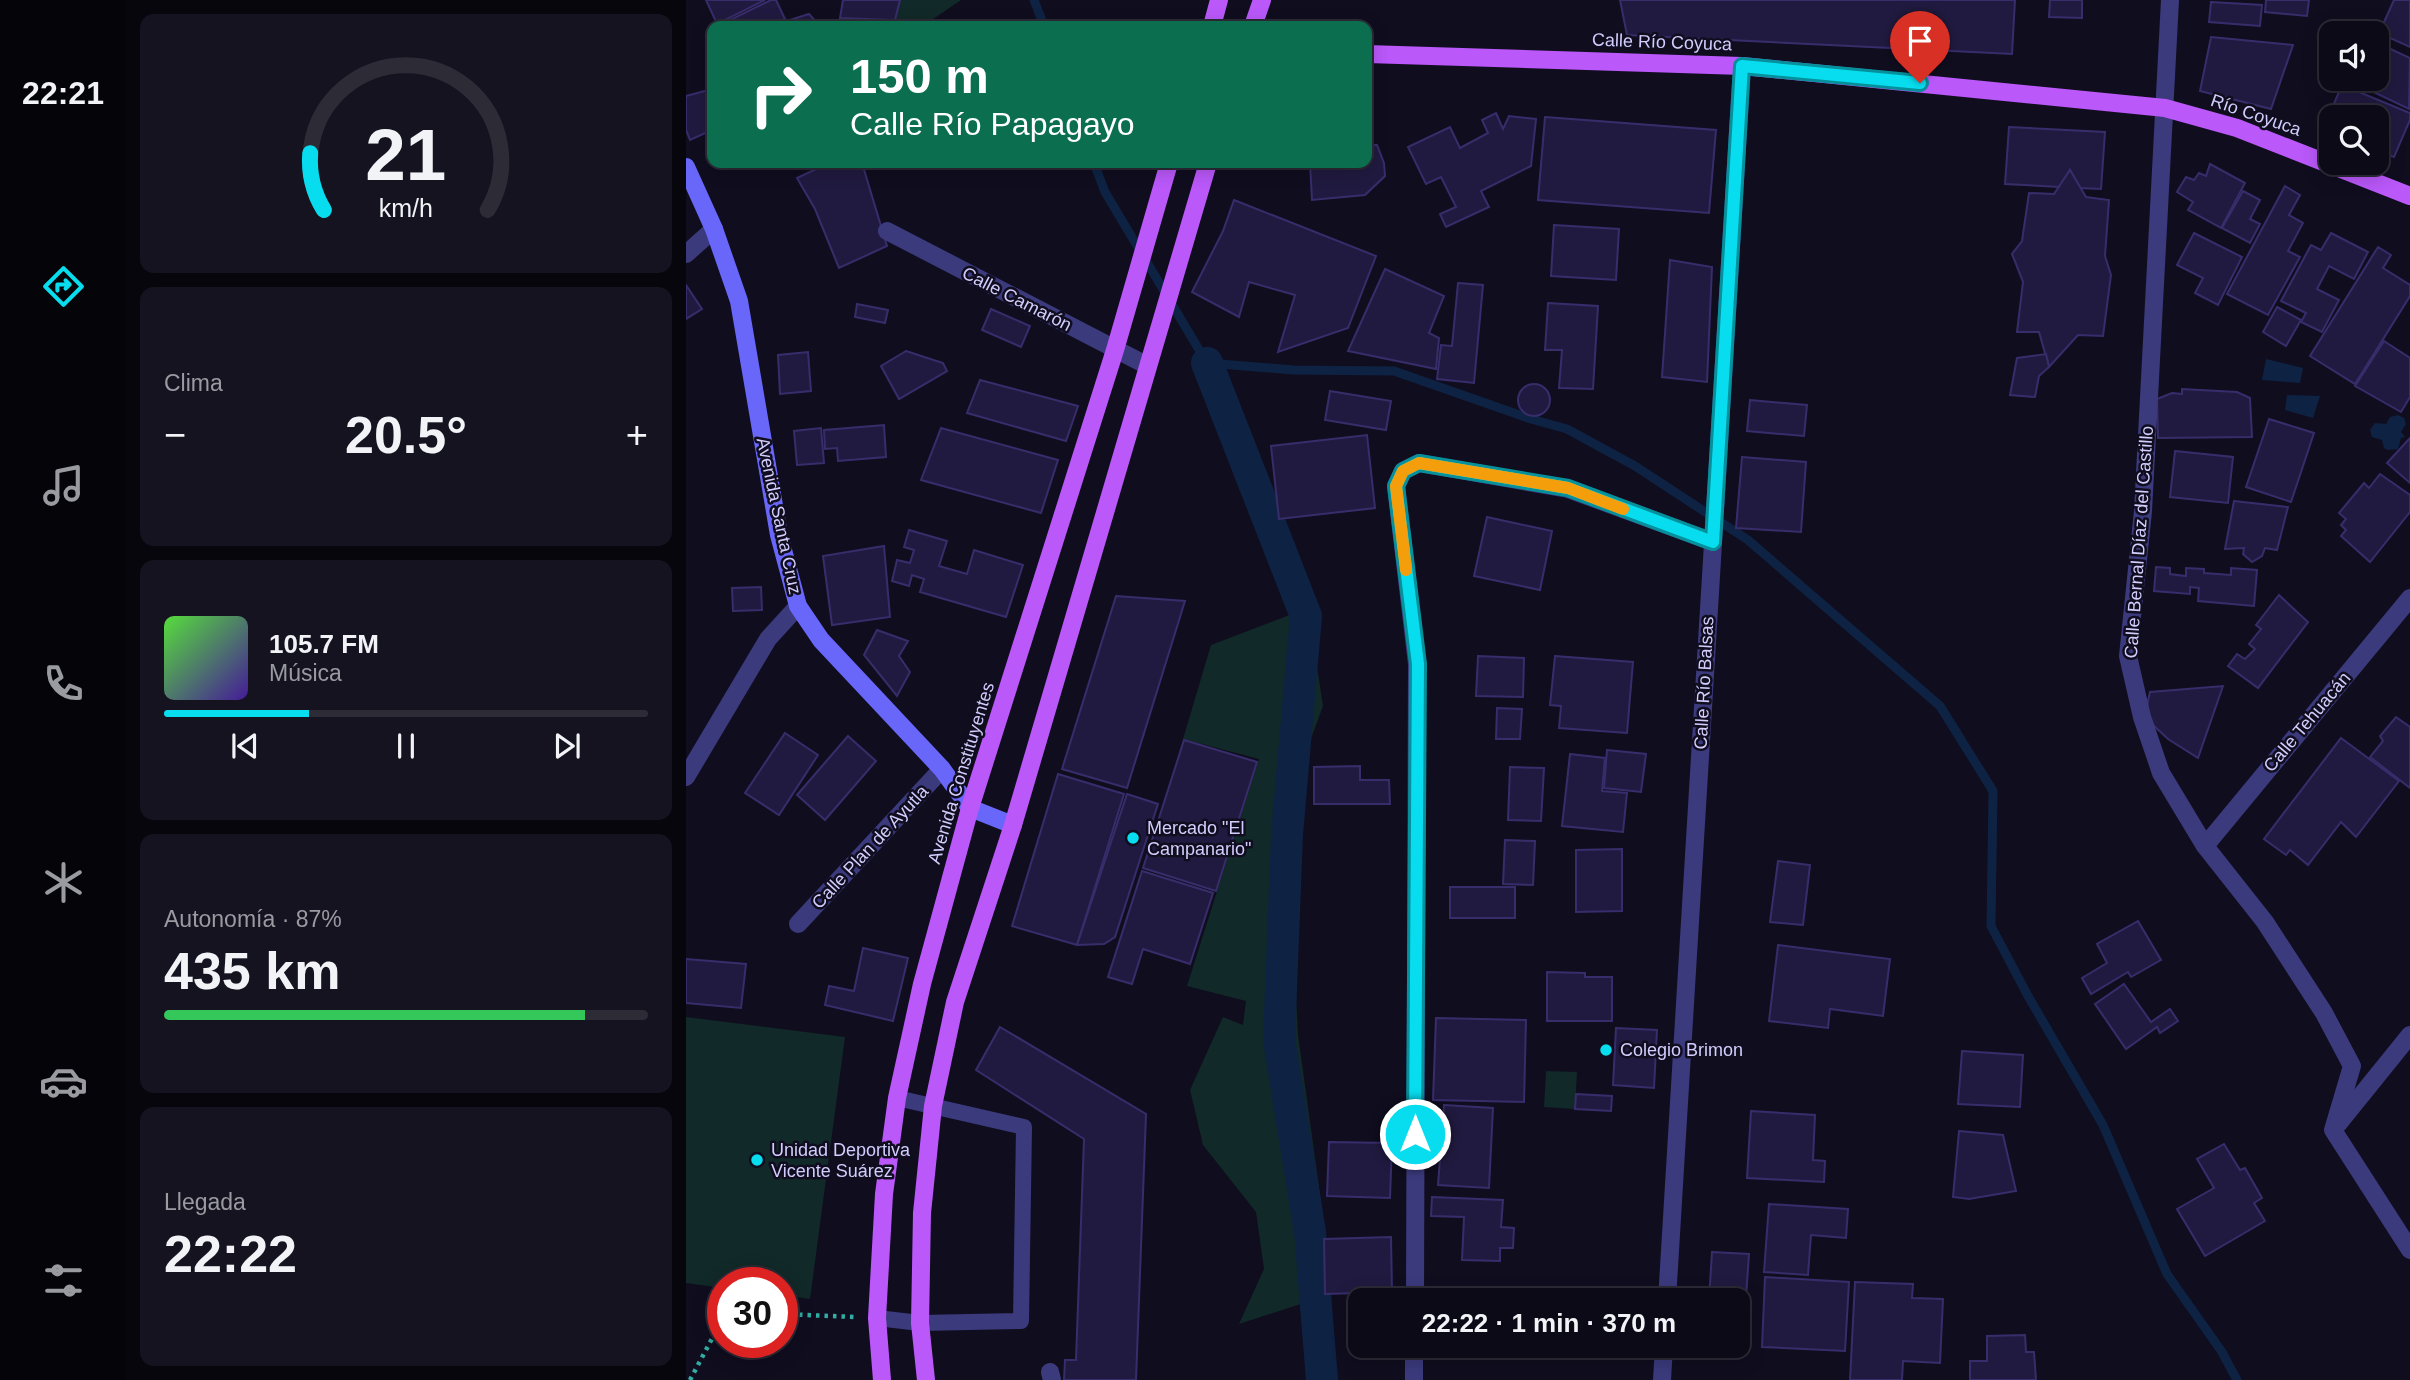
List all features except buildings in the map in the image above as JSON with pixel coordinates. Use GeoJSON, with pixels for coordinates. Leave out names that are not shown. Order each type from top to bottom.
{"type":"FeatureCollection","features":[{"type":"Feature","properties":{"kind":"main road"},"geometry":{"type":"LineString","coordinates":[[1213,21],[1219,0]]}},
{"type":"Feature","properties":{"kind":"main road"},"geometry":{"type":"LineString","coordinates":[[1255,21],[1262,0]]}},
{"type":"Feature","properties":{"kind":"main road","name":"Calle Río Coyuca"},"geometry":{"type":"LineString","coordinates":[[1372,54],[1742,66],[2165,108]]}},
{"type":"Feature","properties":{"kind":"main road","name":"Río Coyuca"},"geometry":{"type":"LineString","coordinates":[[2165,108],[2237,128],[2410,196]]}},
{"type":"Feature","properties":{"kind":"main road","name":"Avenida Constituyentes"},"geometry":{"type":"LineString","coordinates":[[882,1380],[877,1318],[884,1194],[897,1098],[922,984],[970,808],[1115,350],[1167,168]]}},
{"type":"Feature","properties":{"kind":"main road"},"geometry":{"type":"LineString","coordinates":[[926,1380],[920,1323],[922,1213],[933,1106],[955,1002],[1013,825],[1206,168]]}},
{"type":"Feature","properties":{"kind":"street","name":"Calle Bernal Díaz del Castillo"},"geometry":{"type":"LineString","coordinates":[[2170,0],[2143,511],[2128,656],[2142,717],[2161,773],[2205,846],[2265,922],[2324,1013],[2352,1066],[2333,1130]]}},
{"type":"Feature","properties":{"kind":"street","name":"Calle Río Balsas"},"geometry":{"type":"LineString","coordinates":[[1668,1288],[1742,66]]}},
{"type":"Feature","properties":{"kind":"street","name":"Avenida Santa Cruz"},"geometry":{"type":"LineString","coordinates":[[686,167],[713,229],[739,301],[779,535],[798,606],[821,640],[942,769],[970,808]]}},
{"type":"Feature","properties":{"kind":"street"},"geometry":{"type":"LineString","coordinates":[[686,254],[713,229]]}},
{"type":"Feature","properties":{"kind":"street","name":"Calle Camarón"},"geometry":{"type":"LineString","coordinates":[[887,231],[1149,366]]}},
{"type":"Feature","properties":{"kind":"street"},"geometry":{"type":"LineString","coordinates":[[1415,1288],[1418,664],[1396,486],[1403,471],[1419,463],[1568,488],[1713,542]]}},
{"type":"Feature","properties":{"kind":"street","name":"Calle Tehuacán"},"geometry":{"type":"LineString","coordinates":[[2205,846],[2410,598]]}},
{"type":"Feature","properties":{"kind":"street"},"geometry":{"type":"LineString","coordinates":[[686,777],[768,639],[798,606]]}},
{"type":"Feature","properties":{"kind":"street","name":"Calle Plan de Ayutla"},"geometry":{"type":"LineString","coordinates":[[798,924],[942,769]]}},
{"type":"Feature","properties":{"kind":"street"},"geometry":{"type":"LineString","coordinates":[[970,808],[1013,825]]}},
{"type":"Feature","properties":{"kind":"street"},"geometry":{"type":"LineString","coordinates":[[2410,1035],[2333,1130],[2410,1250]]}},
{"type":"Feature","properties":{"kind":"street"},"geometry":{"type":"LineString","coordinates":[[1414,1358],[1414,1380]]}},
{"type":"Feature","properties":{"kind":"street"},"geometry":{"type":"LineString","coordinates":[[1662,1380],[1663,1358]]}},
{"type":"Feature","properties":{"kind":"lane"},"geometry":{"type":"LineString","coordinates":[[877,1318],[920,1323],[1021,1321],[1024,1127],[897,1098]]}},
{"type":"Feature","properties":{"kind":"path"},"geometry":{"type":"LineString","coordinates":[[798,1315],[877,1318]]}},
{"type":"Feature","properties":{"kind":"path"},"geometry":{"type":"LineString","coordinates":[[690,1380],[707,1348]]}},
{"type":"Feature","properties":{"kind":"green space"},"geometry":{"type":"Polygon","coordinates":[[[898,0],[961,0],[930,21],[892,21],[898,0]]]}},
{"type":"Feature","properties":{"kind":"green space"},"geometry":{"type":"Polygon","coordinates":[[[1308,608],[1323,706],[1305,755],[1290,876],[1298,1035],[1323,1216],[1310,1301],[1239,1324],[1264,1269],[1256,1212],[1203,1145],[1190,1090],[1223,1017],[1243,1025],[1246,1001],[1187,986],[1259,759],[1183,739],[1211,645],[1308,608]]]}},
{"type":"Feature","properties":{"kind":"green space","name":"Unidad Deportiva Vicente Suárez"},"geometry":{"type":"Polygon","coordinates":[[[686,1017],[845,1037],[810,1299],[798,1297],[798,1267],[707,1267],[707,1286],[686,1283],[686,1017]]]}},
{"type":"Feature","properties":{"kind":"green space"},"geometry":{"type":"Polygon","coordinates":[[[1546,1071],[1577,1072],[1575,1109],[1544,1107],[1546,1071]]]}},
{"type":"Feature","properties":{"kind":"water"},"geometry":{"type":"Polygon","coordinates":[[[2266,359],[2303,368],[2300,383],[2262,380],[2266,359]]]}},
{"type":"Feature","properties":{"kind":"water"},"geometry":{"type":"Polygon","coordinates":[[[2287,395],[2320,396],[2313,418],[2285,410],[2287,395]]]}},
{"type":"Feature","properties":{"kind":"water"},"geometry":{"type":"Polygon","coordinates":[[[2398,415],[2404,418],[2406,424],[2401,432],[2405,437],[2401,438],[2398,449],[2388,450],[2384,448],[2382,440],[2372,437],[2370,430],[2375,423],[2386,424],[2390,417],[2398,415]]]}},
{"type":"Feature","properties":{"kind":"waterway"},"geometry":{"type":"LineString","coordinates":[[1034,0],[1042,21]]}},
{"type":"Feature","properties":{"kind":"waterway"},"geometry":{"type":"LineString","coordinates":[[1096,168],[1105,192],[1207,363],[1294,370],[1394,371],[1567,429],[1635,466],[1748,540],[1940,706],[1993,791],[1991,926],[2103,1125],[2167,1274],[2222,1352],[2237,1380]]}},
{"type":"Feature","properties":{"kind":"waterway"},"geometry":{"type":"LineString","coordinates":[[1207,363],[1306,616],[1287,834],[1279,1040],[1310,1232],[1322,1380]]}},
{"type":"Feature","properties":{"kind":"slow traffic"},"geometry":{"type":"LineString","coordinates":[[1406,570],[1396,486],[1403,471],[1419,463],[1568,488],[1623,509]]}},
{"type":"Feature","properties":{"kind":"place","name":"Mercado \"El Campanario\""},"geometry":{"type":"Point","coordinates":[1133,838]}},
{"type":"Feature","properties":{"kind":"place","name":"Colegio Brimon"},"geometry":{"type":"Point","coordinates":[1606,1050]}},
{"type":"Feature","properties":{"kind":"place","name":"Unidad Deportiva Vicente Suárez"},"geometry":{"type":"Point","coordinates":[757,1160]}},
{"type":"Feature","properties":{"kind":"route"},"geometry":{"type":"LineString","coordinates":[[1415,1134],[1418,664],[1396,486],[1403,471],[1419,463],[1568,488],[1713,542],[1742,66],[1920,83]]}}]}
